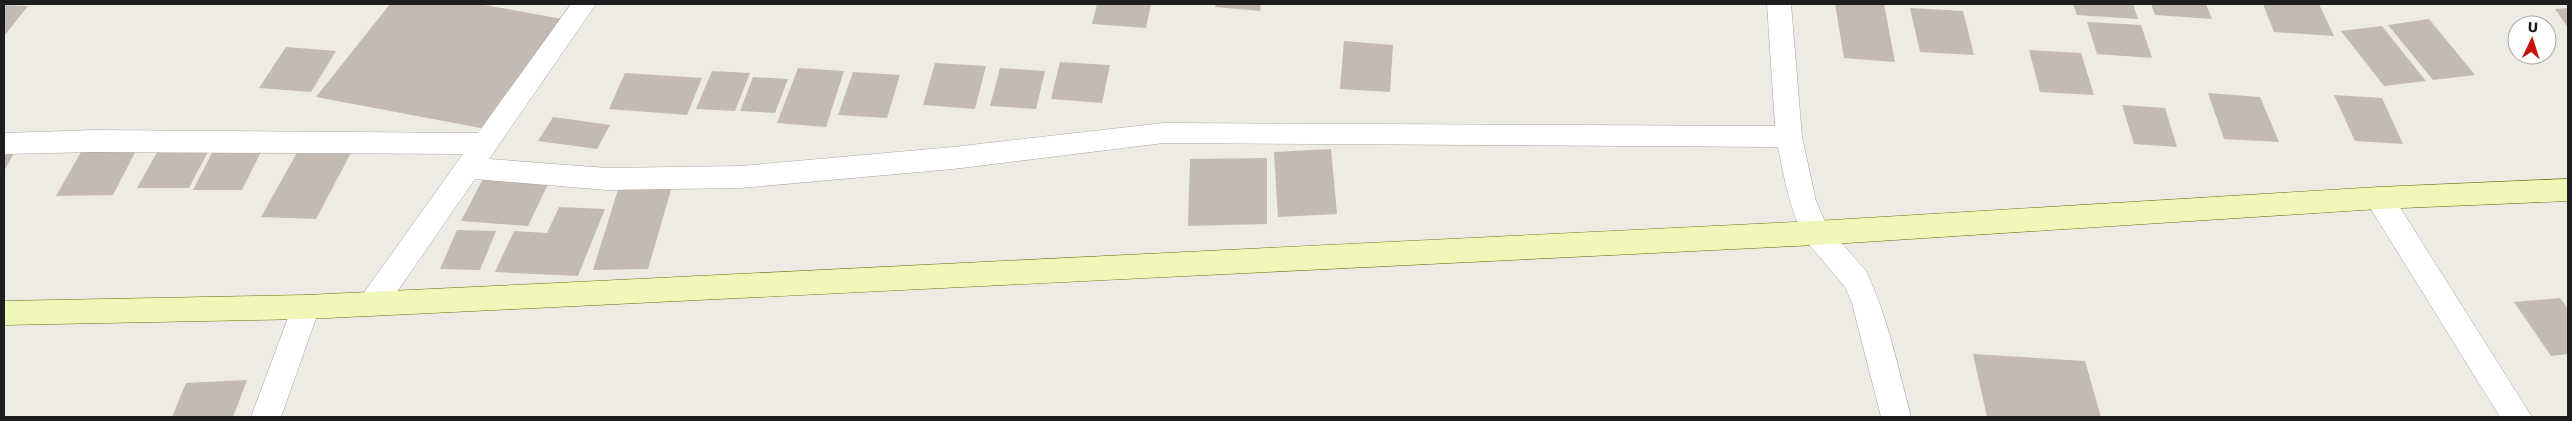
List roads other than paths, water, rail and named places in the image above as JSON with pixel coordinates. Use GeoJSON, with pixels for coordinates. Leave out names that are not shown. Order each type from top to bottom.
{"type":"FeatureCollection","features":[{"type":"Feature","properties":{"kind":"street"},"geometry":{"type":"LineString","coordinates":[[373,303],[483,144],[584,4]]}},
{"type":"Feature","properties":{"kind":"street"},"geometry":{"type":"LineString","coordinates":[[1779,4],[1789,137],[1802,201],[1816,233],[1856,280],[1866,303],[1896,417]]}},
{"type":"Feature","properties":{"kind":"street"},"geometry":{"type":"LineString","coordinates":[[468,168],[607,179],[741,177],[953,158],[1164,133],[1789,137]]}},
{"type":"Feature","properties":{"kind":"street"},"geometry":{"type":"LineString","coordinates":[[4,144],[125,141],[483,144]]}},
{"type":"Feature","properties":{"kind":"street"},"geometry":{"type":"LineString","coordinates":[[4,312],[306,307],[1816,233],[2378,198],[2568,190]]}},
{"type":"Feature","properties":{"kind":"street"},"geometry":{"type":"LineString","coordinates":[[2378,198],[2517,417]]}},
{"type":"Feature","properties":{"kind":"street"},"geometry":{"type":"LineString","coordinates":[[266,417],[306,307]]}}]}
